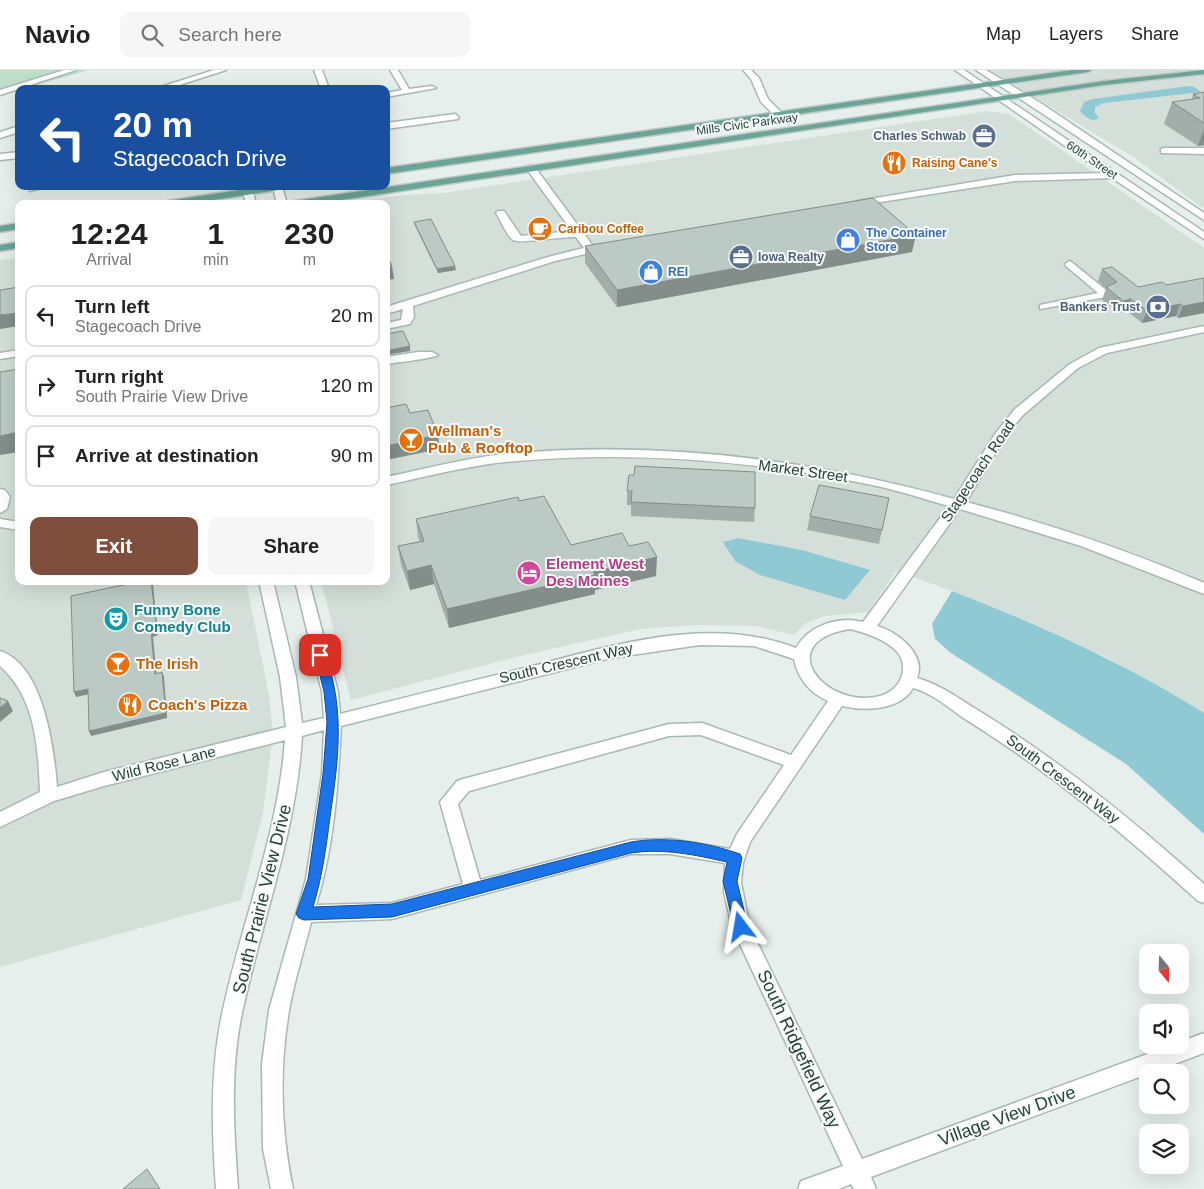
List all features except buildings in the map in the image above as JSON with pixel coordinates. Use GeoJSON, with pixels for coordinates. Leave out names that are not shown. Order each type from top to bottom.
{"type":"FeatureCollection","features":[{"type":"Feature","properties":{"kind":"main road","name":"Mills Civic Parkway"},"geometry":{"type":"LineString","coordinates":[[390,170],[1088,70]]}},
{"type":"Feature","properties":{"kind":"main road","name":"Mills Civic Parkway"},"geometry":{"type":"LineString","coordinates":[[390,189],[1104,82],[1204,72]]}},
{"type":"Feature","properties":{"kind":"main road"},"geometry":{"type":"LineString","coordinates":[[789,130],[813,121],[856,112],[989,91],[1002,82]]}},
{"type":"Feature","properties":{"kind":"main road"},"geometry":{"type":"LineString","coordinates":[[194,200],[261,190]]}},
{"type":"Feature","properties":{"kind":"main road","name":"Mills Civic Parkway"},"geometry":{"type":"LineString","coordinates":[[320,200],[386,190]]}},
{"type":"Feature","properties":{"kind":"main road"},"geometry":{"type":"LineString","coordinates":[[0,229],[15,227]]}},
{"type":"Feature","properties":{"kind":"main road"},"geometry":{"type":"LineString","coordinates":[[0,248],[15,246]]}},
{"type":"Feature","properties":{"kind":"street"},"geometry":{"type":"LineString","coordinates":[[23,85],[72,70]]}},
{"type":"Feature","properties":{"kind":"street"},"geometry":{"type":"LineString","coordinates":[[171,85],[222,70]]}},
{"type":"Feature","properties":{"kind":"street"},"geometry":{"type":"LineString","coordinates":[[318,70],[324,85]]}},
{"type":"Feature","properties":{"kind":"street"},"geometry":{"type":"LineString","coordinates":[[394,70],[407,92]]}},
{"type":"Feature","properties":{"kind":"street"},"geometry":{"type":"LineString","coordinates":[[747,70],[755,78],[764,100],[779,115]]}},
{"type":"Feature","properties":{"kind":"street","name":"60th Street"},"geometry":{"type":"LineString","coordinates":[[959,70],[1204,236]]}},
{"type":"Feature","properties":{"kind":"street","name":"60th Street"},"geometry":{"type":"LineString","coordinates":[[980,70],[1022,95],[1204,217]]}},
{"type":"Feature","properties":{"kind":"street"},"geometry":{"type":"LineString","coordinates":[[0,92],[15,87]]}},
{"type":"Feature","properties":{"kind":"street"},"geometry":{"type":"LineString","coordinates":[[390,94],[432,88]]}},
{"type":"Feature","properties":{"kind":"street"},"geometry":{"type":"LineString","coordinates":[[390,125],[455,116]]}},
{"type":"Feature","properties":{"kind":"street"},"geometry":{"type":"LineString","coordinates":[[0,134],[15,130]]}},
{"type":"Feature","properties":{"kind":"street"},"geometry":{"type":"LineString","coordinates":[[1164,151],[1204,151]]}},
{"type":"Feature","properties":{"kind":"street"},"geometry":{"type":"LineString","coordinates":[[0,157],[15,155]]}},
{"type":"Feature","properties":{"kind":"street"},"geometry":{"type":"LineString","coordinates":[[531,168],[590,250]]}},
{"type":"Feature","properties":{"kind":"street"},"geometry":{"type":"LineString","coordinates":[[848,206],[1015,178],[1114,175]]}},
{"type":"Feature","properties":{"kind":"street"},"geometry":{"type":"LineString","coordinates":[[248,192],[250,200]]}},
{"type":"Feature","properties":{"kind":"street"},"geometry":{"type":"LineString","coordinates":[[501,213],[518,238],[561,233],[579,234]]}},
{"type":"Feature","properties":{"kind":"street"},"geometry":{"type":"LineString","coordinates":[[390,310],[552,259],[614,245]]}},
{"type":"Feature","properties":{"kind":"street"},"geometry":{"type":"LineString","coordinates":[[1044,307],[1106,294],[1070,264]]}},
{"type":"Feature","properties":{"kind":"street"},"geometry":{"type":"LineString","coordinates":[[390,325],[406,322],[408,305]]}},
{"type":"Feature","properties":{"kind":"street","name":"Stagecoach Road"},"geometry":{"type":"LineString","coordinates":[[868,626],[971,485],[1001,434],[1019,412],[1074,366],[1103,350],[1204,329]]}},
{"type":"Feature","properties":{"kind":"street"},"geometry":{"type":"LineString","coordinates":[[0,356],[15,354]]}},
{"type":"Feature","properties":{"kind":"street"},"geometry":{"type":"LineString","coordinates":[[390,360],[418,355],[432,355]]}},
{"type":"Feature","properties":{"kind":"street","name":"Market Street"},"geometry":{"type":"LineString","coordinates":[[390,480],[485,461],[566,455],[673,457],[746,463],[871,481],[1018,520],[1086,542],[1164,571],[1204,589]]}},
{"type":"Feature","properties":{"kind":"street"},"geometry":{"type":"LineString","coordinates":[[0,493],[3,497],[0,509]]}},
{"type":"Feature","properties":{"kind":"street"},"geometry":{"type":"LineString","coordinates":[[0,523],[15,525]]}},
{"type":"Feature","properties":{"kind":"street","name":"South Prairie View Drive"},"geometry":{"type":"LineString","coordinates":[[227,1189],[223,1132],[224,1081],[231,1019],[278,849],[286,813],[294,732],[289,690],[267,585]]}},
{"type":"Feature","properties":{"kind":"street"},"geometry":{"type":"LineString","coordinates":[[282,1189],[274,1149],[272,1064],[280,1010],[304,914],[315,879],[330,774],[334,722],[330,692],[303,585]]}},
{"type":"Feature","properties":{"kind":"street"},"geometry":{"type":"LineString","coordinates":[[850,624],[868,626],[897,641],[908,654],[913,668],[910,682],[895,697],[878,703],[858,704],[838,699],[821,690],[812,682],[803,669],[802,656],[805,644],[817,632],[832,626],[850,624]]}},
{"type":"Feature","properties":{"kind":"street","name":"South Crescent Way"},"geometry":{"type":"LineString","coordinates":[[334,722],[540,668],[645,645],[697,640],[754,641],[802,656]]}},
{"type":"Feature","properties":{"kind":"street"},"geometry":{"type":"LineString","coordinates":[[0,657],[27,685],[38,710],[47,759],[49,796]]}},
{"type":"Feature","properties":{"kind":"street","name":"South Crescent Way"},"geometry":{"type":"LineString","coordinates":[[910,682],[918,683],[1030,752],[1141,838],[1204,896]]}},
{"type":"Feature","properties":{"kind":"street","name":"South Ridgefield Way"},"geometry":{"type":"LineString","coordinates":[[838,699],[743,839],[735,858],[730,881],[741,927],[861,1180]]}},
{"type":"Feature","properties":{"kind":"street","name":"Wild Rose Lane"},"geometry":{"type":"LineString","coordinates":[[0,820],[49,796],[104,779],[334,722]]}},
{"type":"Feature","properties":{"kind":"street"},"geometry":{"type":"LineString","coordinates":[[473,888],[449,802],[463,786],[669,730],[702,729],[796,763]]}},
{"type":"Feature","properties":{"kind":"street"},"geometry":{"type":"LineString","coordinates":[[304,914],[392,910],[621,850],[652,844],[687,847],[735,858]]}},
{"type":"Feature","properties":{"kind":"street","name":"Village View Drive"},"geometry":{"type":"LineString","coordinates":[[810,1189],[861,1180],[1204,1043]]}},
{"type":"Feature","properties":{"kind":"shaded area"},"geometry":{"type":"Polygon","coordinates":[[[990,70],[1204,70],[1204,209],[1133,157],[990,70]]]}},
{"type":"Feature","properties":{"kind":"shaded area"},"geometry":{"type":"Polygon","coordinates":[[[987,111],[1009,114],[1204,248],[1204,713],[1106,657],[952,591],[896,571],[868,612],[825,616],[806,623],[794,635],[756,626],[695,625],[640,629],[516,657],[351,700],[322,585],[390,585],[390,200],[370,200],[403,195],[443,193],[987,111]]]}},
{"type":"Feature","properties":{"kind":"shaded area"},"geometry":{"type":"Polygon","coordinates":[[[15,258],[15,585],[247,585],[269,695],[273,735],[263,813],[241,900],[0,967],[0,260],[15,258]]]}},
{"type":"Feature","properties":{"kind":"green space"},"geometry":{"type":"Polygon","coordinates":[[[0,70],[89,70],[36,85],[15,85],[15,91],[0,95],[0,70]]]}},
{"type":"Feature","properties":{"kind":"water"},"geometry":{"type":"Polygon","coordinates":[[[1188,86],[1194,87],[1201,92],[1104,103],[1095,107],[1095,113],[1099,118],[1094,120],[1086,117],[1080,111],[1084,102],[1093,99],[1188,86]]]}},
{"type":"Feature","properties":{"kind":"water"},"geometry":{"type":"Polygon","coordinates":[[[738,538],[802,550],[870,570],[845,600],[760,575],[735,561],[723,542],[738,538]]]}},
{"type":"Feature","properties":{"kind":"water"},"geometry":{"type":"Polygon","coordinates":[[[952,591],[1017,617],[1112,661],[1204,713],[1204,834],[1126,764],[951,653],[935,639],[932,624],[952,591]]]}},
{"type":"Feature","properties":{"kind":"place","name":"Charles Schwab"},"geometry":{"type":"Point","coordinates":[984,136]}},
{"type":"Feature","properties":{"kind":"place","name":"Raising Cane's"},"geometry":{"type":"Point","coordinates":[894,163]}},
{"type":"Feature","properties":{"kind":"place","name":"Caribou Coffee"},"geometry":{"type":"Point","coordinates":[540,229]}},
{"type":"Feature","properties":{"kind":"place","name":"The Container Store"},"geometry":{"type":"Point","coordinates":[848,240]}},
{"type":"Feature","properties":{"kind":"place","name":"Iowa Realty"},"geometry":{"type":"Point","coordinates":[741,257]}},
{"type":"Feature","properties":{"kind":"place","name":"REI"},"geometry":{"type":"Point","coordinates":[651,272]}},
{"type":"Feature","properties":{"kind":"place","name":"Bankers Trust"},"geometry":{"type":"Point","coordinates":[1158,307]}},
{"type":"Feature","properties":{"kind":"place","name":"Wellman's Pub & Rooftop"},"geometry":{"type":"Point","coordinates":[411,440]}},
{"type":"Feature","properties":{"kind":"place","name":"Element West Des Moines"},"geometry":{"type":"Point","coordinates":[529,573]}},
{"type":"Feature","properties":{"kind":"place","name":"Funny Bone Comedy Club"},"geometry":{"type":"Point","coordinates":[116,619]}},
{"type":"Feature","properties":{"kind":"place","name":"The Irish"},"geometry":{"type":"Point","coordinates":[118,664]}},
{"type":"Feature","properties":{"kind":"place","name":"Coach's Pizza"},"geometry":{"type":"Point","coordinates":[130,705]}},
{"type":"Feature","properties":{"kind":"route"},"geometry":{"type":"LineString","coordinates":[[320,655],[330,692],[334,722],[330,774],[315,879],[304,914],[392,910],[652,844],[687,847],[735,858],[730,881],[741,927]]}}]}
